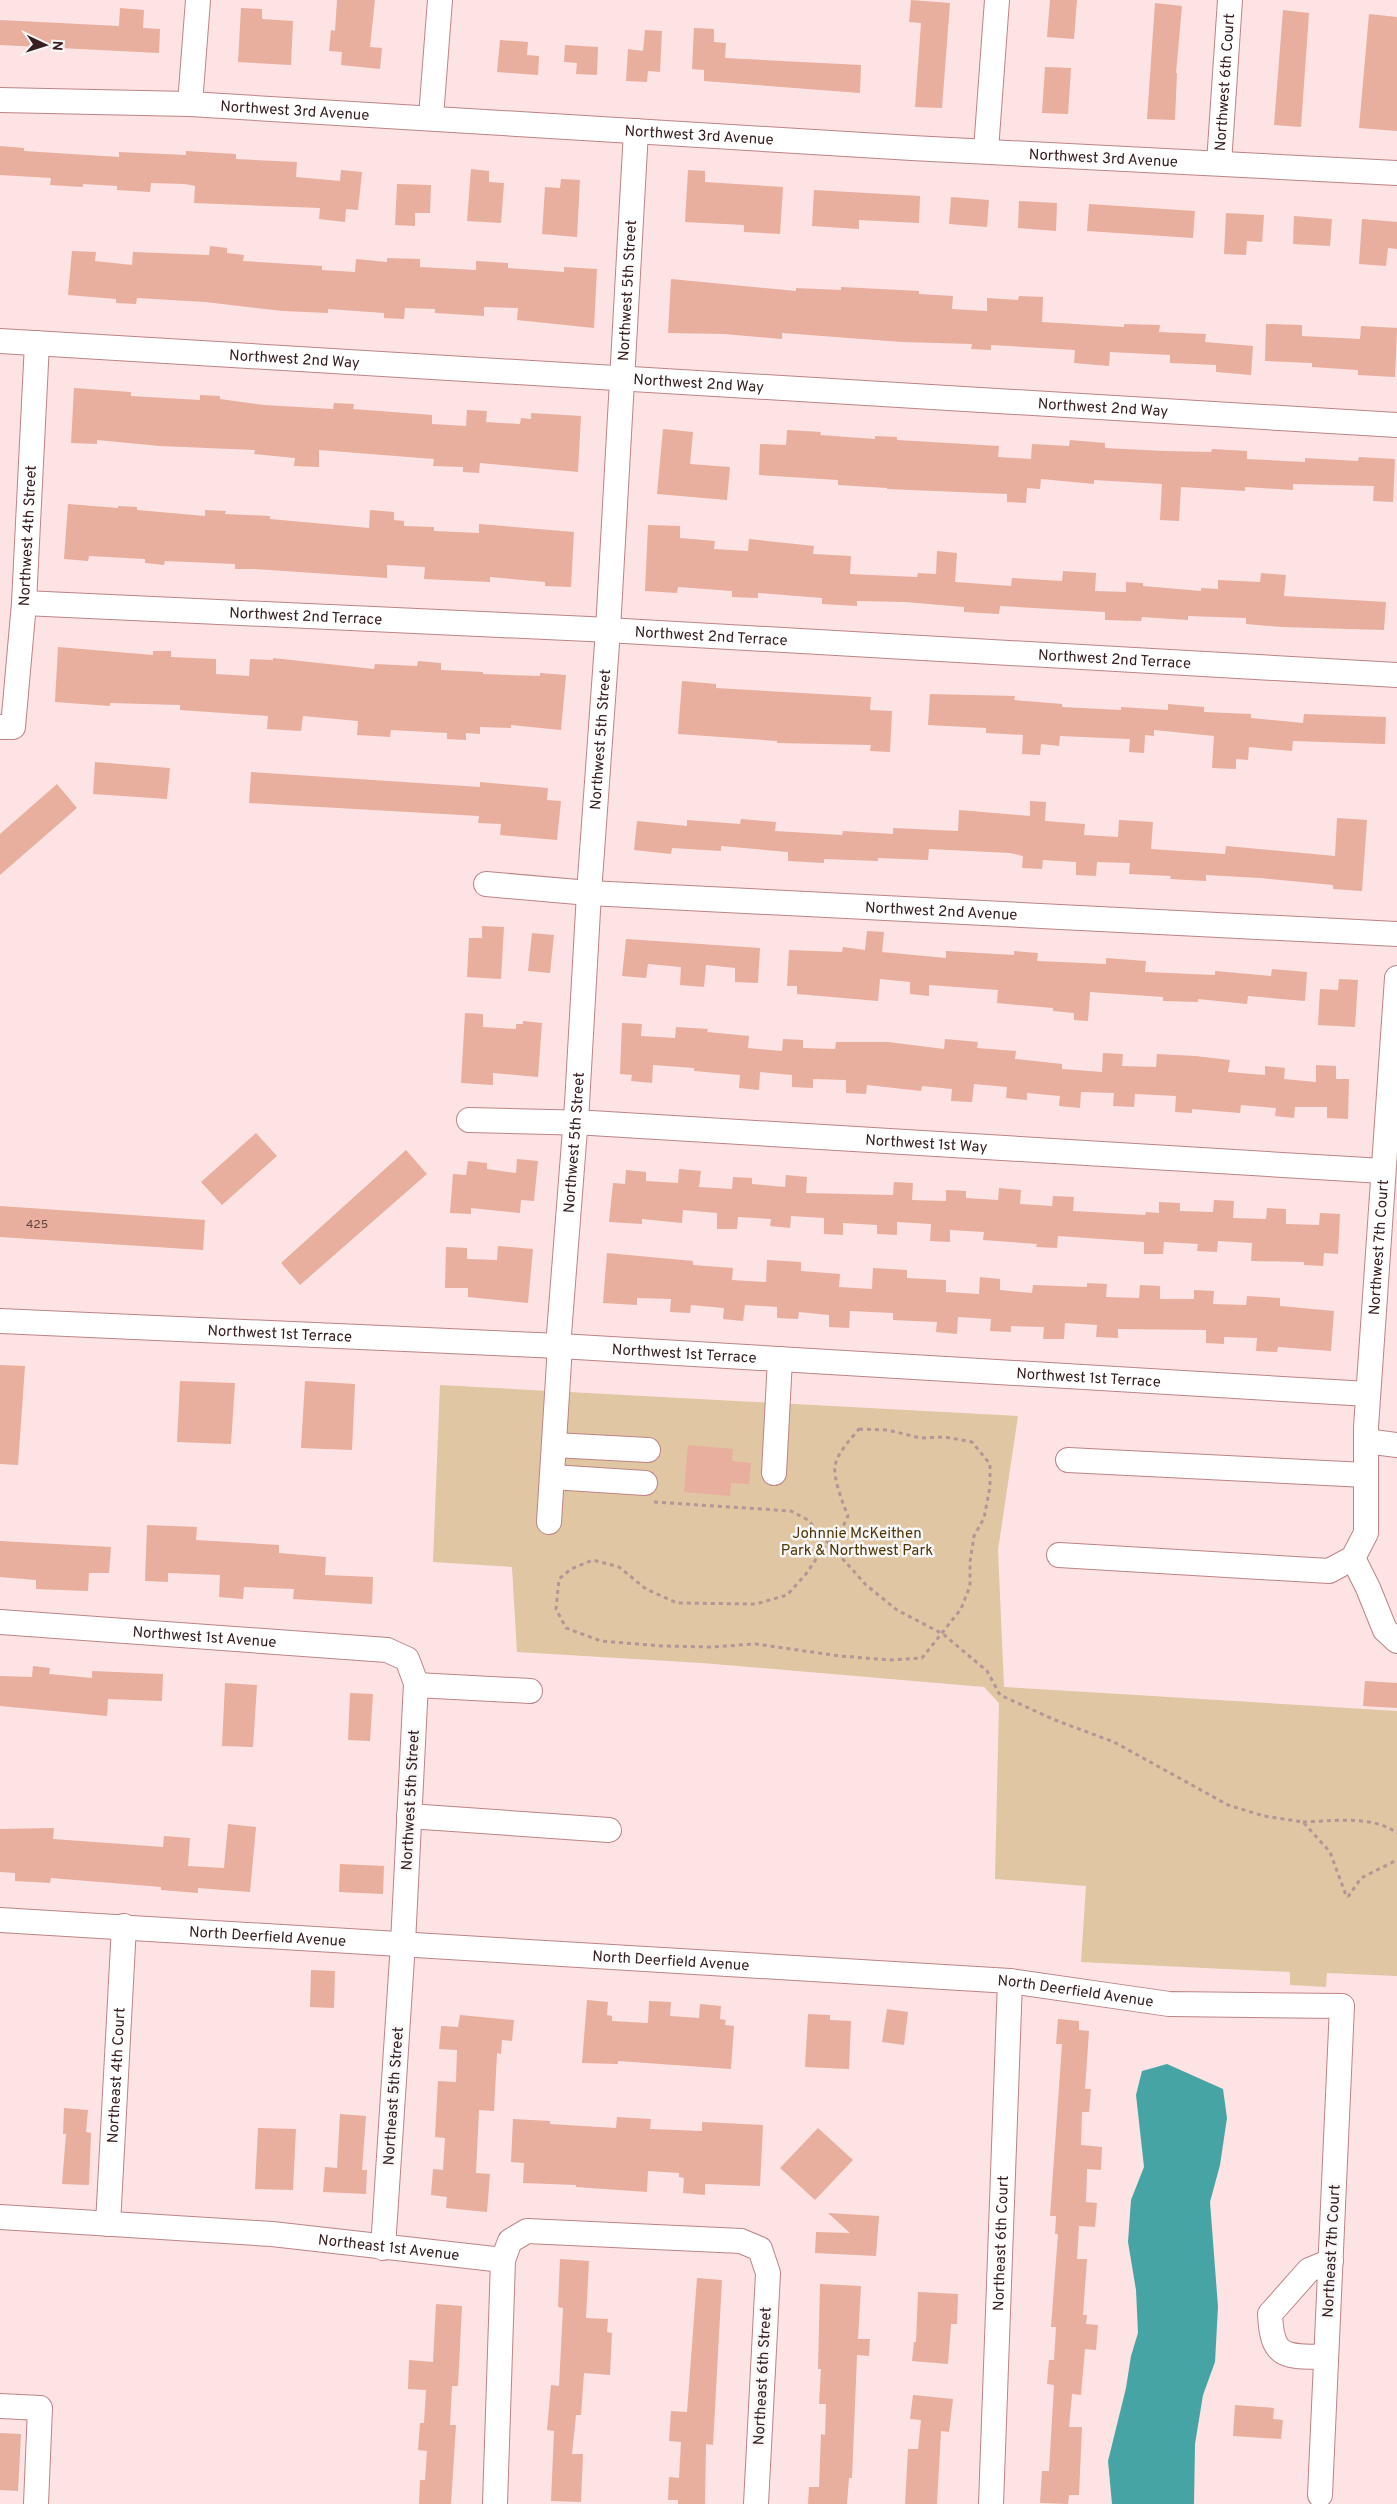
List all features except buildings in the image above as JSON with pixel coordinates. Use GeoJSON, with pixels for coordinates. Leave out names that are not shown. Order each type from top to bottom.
{"type":"FeatureCollection","features":[{"type":"Feature","properties":{"kind":"street"},"geometry":{"type":"LineString","coordinates":[[190,104],[198,0]]}},
{"type":"Feature","properties":{"kind":"street"},"geometry":{"type":"LineString","coordinates":[[431,118],[440,0]]}},
{"type":"Feature","properties":{"kind":"street"},"geometry":{"type":"LineString","coordinates":[[986,150],[997,0]]}},
{"type":"Feature","properties":{"kind":"street","name":"Northwest 6th Court"},"geometry":{"type":"LineString","coordinates":[[1219,163],[1230,0]]}},
{"type":"Feature","properties":{"kind":"street","name":"Northwest 3rd Avenue"},"geometry":{"type":"LineString","coordinates":[[0,100],[190,104],[912,148],[986,150],[1397,173]]}},
{"type":"Feature","properties":{"kind":"street","name":"Northwest 5th Street"},"geometry":{"type":"LineString","coordinates":[[549,1522],[559,1347],[576,1122],[589,892],[608,630],[636,131]]}},
{"type":"Feature","properties":{"kind":"street","name":"Northwest 2nd Way"},"geometry":{"type":"LineString","coordinates":[[0,341],[1397,425]]}},
{"type":"Feature","properties":{"kind":"street","name":"Northwest 4th Street"},"geometry":{"type":"LineString","coordinates":[[6,727],[24,603],[37,343]]}},
{"type":"Feature","properties":{"kind":"street","name":"Northwest 2nd Terrace"},"geometry":{"type":"LineString","coordinates":[[24,603],[608,630],[1397,675]]}},
{"type":"Feature","properties":{"kind":"street","name":"Northwest 2nd Avenue"},"geometry":{"type":"LineString","coordinates":[[486,884],[589,892],[1397,934]]}},
{"type":"Feature","properties":{"kind":"street","name":"Northwest 7th Court"},"geometry":{"type":"LineString","coordinates":[[1353,1558],[1366,1533],[1368,1394],[1397,978]]}},
{"type":"Feature","properties":{"kind":"street","name":"Northwest 1st Way"},"geometry":{"type":"LineString","coordinates":[[469,1120],[576,1122],[1383,1171]]}},
{"type":"Feature","properties":{"kind":"street","name":"Northwest 1st Terrace"},"geometry":{"type":"LineString","coordinates":[[0,1321],[559,1347],[1368,1394]]}},
{"type":"Feature","properties":{"kind":"street"},"geometry":{"type":"LineString","coordinates":[[774,1473],[780,1360]]}},
{"type":"Feature","properties":{"kind":"street"},"geometry":{"type":"LineString","coordinates":[[1366,1434],[1397,1444]]}},
{"type":"Feature","properties":{"kind":"street"},"geometry":{"type":"LineString","coordinates":[[554,1445],[648,1450]]}},
{"type":"Feature","properties":{"kind":"street"},"geometry":{"type":"LineString","coordinates":[[1068,1460],[1366,1474]]}},
{"type":"Feature","properties":{"kind":"street"},"geometry":{"type":"LineString","coordinates":[[552,1477],[646,1492]]}},
{"type":"Feature","properties":{"kind":"street"},"geometry":{"type":"LineString","coordinates":[[1059,1555],[1329,1571],[1353,1558],[1385,1630],[1397,1641]]}},
{"type":"Feature","properties":{"kind":"street","name":"Northwest 1st Avenue"},"geometry":{"type":"LineString","coordinates":[[0,1622],[387,1650],[406,1659]]}},
{"type":"Feature","properties":{"kind":"street","name":"Northwest 5th Street"},"geometry":{"type":"LineString","coordinates":[[403,1943],[416,1685],[406,1659]]}},
{"type":"Feature","properties":{"kind":"street"},"geometry":{"type":"LineString","coordinates":[[416,1685],[530,1691]]}},
{"type":"Feature","properties":{"kind":"street"},"geometry":{"type":"LineString","coordinates":[[410,1816],[609,1830]]}},
{"type":"Feature","properties":{"kind":"street","name":"North Deerfield Avenue"},"geometry":{"type":"LineString","coordinates":[[0,1920],[1010,1981],[1169,2004],[1342,2006]]}},
{"type":"Feature","properties":{"kind":"street","name":"Northeast 4th Court"},"geometry":{"type":"LineString","coordinates":[[108,2224],[124,1926]]}},
{"type":"Feature","properties":{"kind":"street","name":"Northeast 5th Street"},"geometry":{"type":"LineString","coordinates":[[383,2248],[403,1943]]}},
{"type":"Feature","properties":{"kind":"street","name":"Northeast 6th Court"},"geometry":{"type":"LineString","coordinates":[[991,2504],[1010,1981]]}},
{"type":"Feature","properties":{"kind":"street","name":"Northeast 7th Court"},"geometry":{"type":"LineString","coordinates":[[1320,2495],[1342,2006]]}},
{"type":"Feature","properties":{"kind":"street","name":"Northeast 1st Avenue"},"geometry":{"type":"LineString","coordinates":[[0,2217],[272,2234],[503,2260]]}},
{"type":"Feature","properties":{"kind":"street","name":"Northeast 6th Street"},"geometry":{"type":"LineString","coordinates":[[503,2260],[510,2241],[527,2231],[741,2241],[760,2249],[768,2272],[756,2504]]}},
{"type":"Feature","properties":{"kind":"street"},"geometry":{"type":"LineString","coordinates":[[495,2504],[503,2260]]}},
{"type":"Feature","properties":{"kind":"street"},"geometry":{"type":"LineString","coordinates":[[1326,2357],[1289,2356],[1275,2346],[1270,2334],[1270,2314],[1309,2270],[1330,2261]]}},
{"type":"Feature","properties":{"kind":"street"},"geometry":{"type":"LineString","coordinates":[[0,2406],[40,2408],[36,2504]]}},
{"type":"Feature","properties":{"kind":"path"},"geometry":{"type":"LineString","coordinates":[[859,1428],[888,1430],[920,1438],[945,1437],[972,1442],[990,1464],[990,1487],[984,1518],[974,1536],[970,1562],[970,1586],[961,1609],[943,1634],[922,1658],[890,1660],[840,1656],[756,1644],[710,1647],[662,1646],[601,1641],[566,1628],[556,1608],[559,1579],[571,1569],[593,1560],[619,1567],[646,1589],[677,1603],[756,1604],[787,1595],[806,1574],[827,1543],[840,1533],[848,1516],[840,1495],[835,1466],[847,1444],[859,1428]]}},
{"type":"Feature","properties":{"kind":"path"},"geometry":{"type":"LineString","coordinates":[[646,1492],[791,1511],[808,1520],[866,1584],[897,1610],[943,1634],[987,1671],[1000,1695],[1055,1720],[1114,1742],[1228,1805],[1264,1816],[1303,1822],[1358,1820],[1392,1829],[1397,1833]]}},
{"type":"Feature","properties":{"kind":"path"},"geometry":{"type":"LineString","coordinates":[[1303,1822],[1330,1852],[1348,1898],[1362,1878],[1397,1860]]}},
{"type":"Feature","properties":{"kind":"green space","name":"Johnnie McKeithen Park & Northwest Park"},"geometry":{"type":"Polygon","coordinates":[[[440,1385],[1018,1416],[998,1550],[1004,1687],[1397,1711],[1397,1976],[1327,1973],[1326,1987],[1290,1985],[1290,1972],[1081,1962],[1086,1886],[995,1879],[999,1703],[984,1687],[702,1663],[517,1652],[512,1567],[433,1562],[440,1385]]]}},
{"type":"Feature","properties":{"kind":"water"},"geometry":{"type":"Polygon","coordinates":[[[1167,2064],[1223,2089],[1227,2118],[1220,2165],[1210,2202],[1218,2307],[1215,2362],[1203,2395],[1195,2444],[1194,2504],[1112,2504],[1108,2461],[1126,2388],[1131,2356],[1138,2333],[1136,2290],[1128,2242],[1131,2200],[1144,2167],[1136,2095],[1142,2071],[1167,2064]]]}}]}
